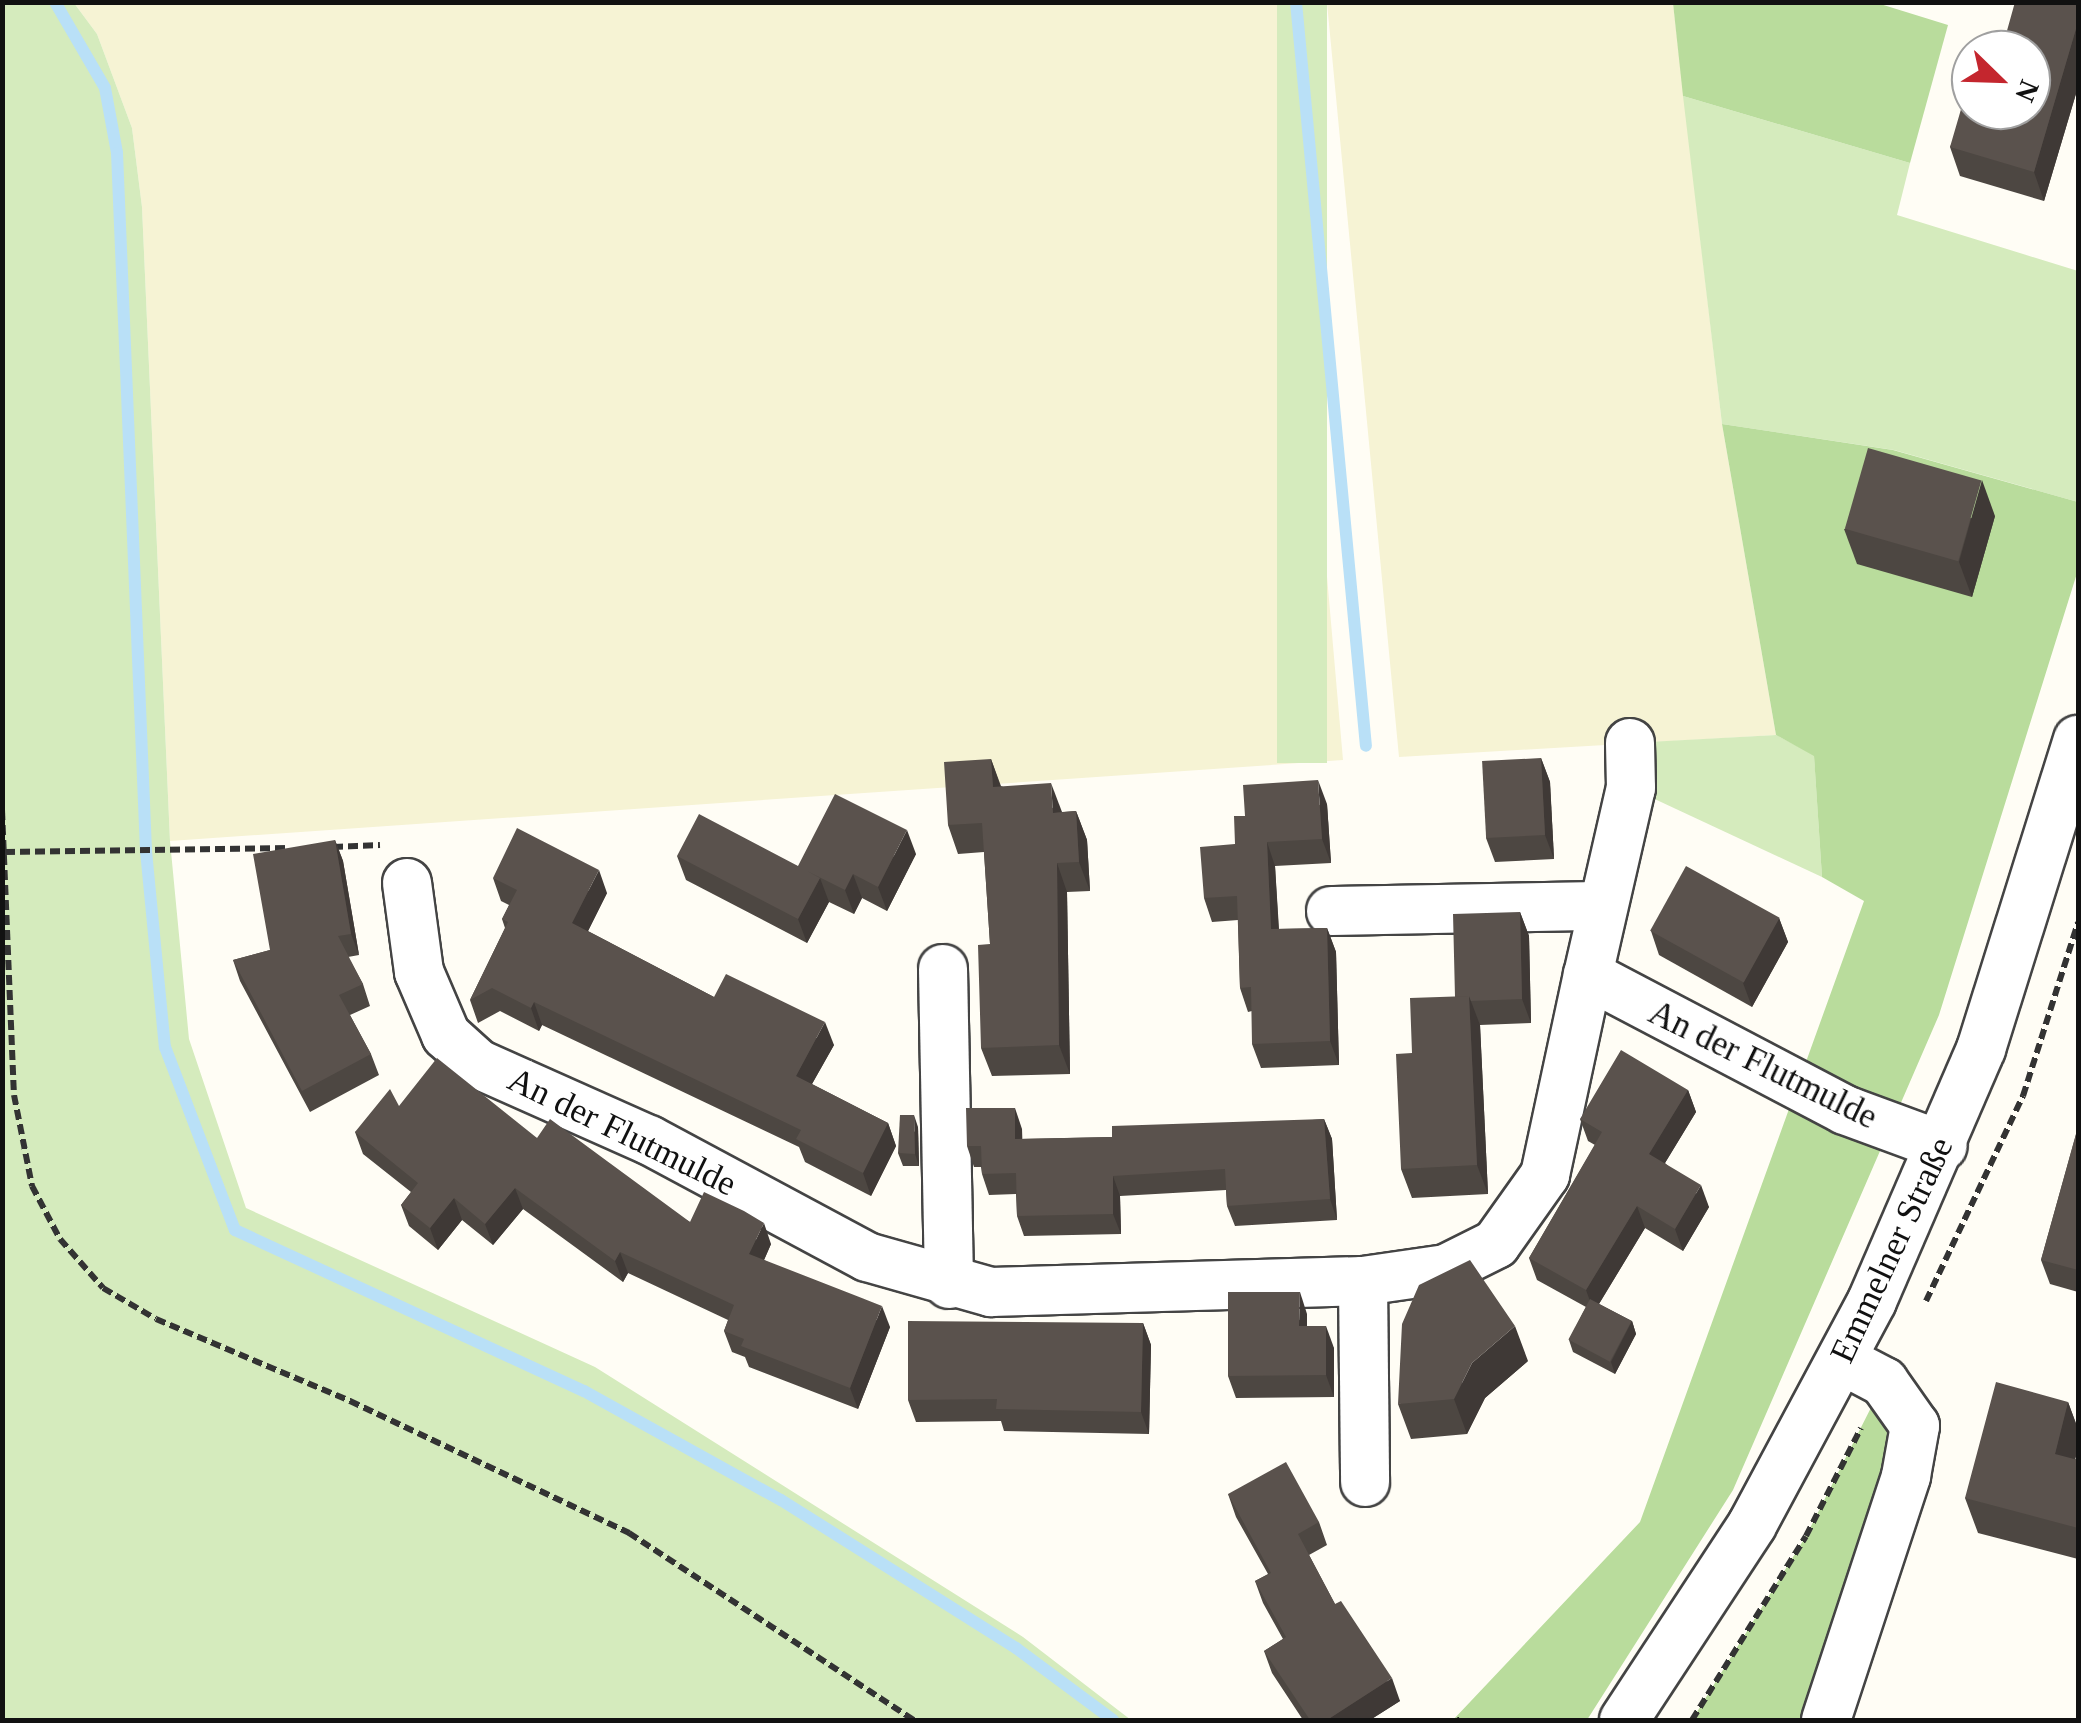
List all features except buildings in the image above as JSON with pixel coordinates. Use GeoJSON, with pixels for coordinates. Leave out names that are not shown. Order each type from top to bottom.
{"type":"FeatureCollection","features":[{"type":"Feature","properties":{"kind":"street","name":"Emmelner Straße"},"geometry":{"type":"LineString","coordinates":[[1624,1720],[1752,1525],[1842,1360],[1942,1146],[1980,1049],[2078,740]]}},
{"type":"Feature","properties":{"kind":"street","name":"An der Flutmulde"},"geometry":{"type":"LineString","coordinates":[[407,883],[419,972],[446,1035],[478,1064],[649,1140],[867,1257],[949,1284],[1027,1294],[1362,1281],[1446,1269],[1496,1244],[1524,1212],[1545,1175],[1600,906],[1631,788],[1630,743]]}},
{"type":"Feature","properties":{"kind":"street"},"geometry":{"type":"LineString","coordinates":[[1330,911],[1600,906]]}},
{"type":"Feature","properties":{"kind":"street"},"geometry":{"type":"LineString","coordinates":[[943,968],[949,1284]]}},
{"type":"Feature","properties":{"kind":"street","name":"An der Flutmulde"},"geometry":{"type":"LineString","coordinates":[[1588,976],[1845,1110],[1942,1146]]}},
{"type":"Feature","properties":{"kind":"street"},"geometry":{"type":"LineString","coordinates":[[1362,1281],[1365,1482]]}},
{"type":"Feature","properties":{"kind":"street"},"geometry":{"type":"LineString","coordinates":[[1826,1720],[1906,1476],[1915,1426],[1884,1382],[1842,1360]]}},
{"type":"Feature","properties":{"kind":"path"},"geometry":{"type":"LineString","coordinates":[[2,810],[14,1095],[32,1186],[60,1238],[103,1288],[156,1319],[350,1401],[629,1533],[914,1720]]}},
{"type":"Feature","properties":{"kind":"path"},"geometry":{"type":"LineString","coordinates":[[312,847],[389,845],[407,883]]}},
{"type":"Feature","properties":{"kind":"path"},"geometry":{"type":"LineString","coordinates":[[4,852],[294,848]]}},
{"type":"Feature","properties":{"kind":"shaded area"},"geometry":{"type":"Polygon","coordinates":[[[74,3],[1277,3],[1343,760],[170,841],[142,207],[132,128],[97,34],[74,3]]]}},
{"type":"Feature","properties":{"kind":"shaded area"},"geometry":{"type":"Polygon","coordinates":[[[1327,3],[1673,3],[1722,424],[1776,735],[1399,757],[1327,3]]]}},
{"type":"Feature","properties":{"kind":"green space"},"geometry":{"type":"Polygon","coordinates":[[[2,3],[74,3],[97,34],[132,128],[142,207],[170,841],[189,1039],[246,1208],[595,1367],[1023,1637],[1131,1720],[3,1720],[2,3]]]}},
{"type":"Feature","properties":{"kind":"green space"},"geometry":{"type":"Polygon","coordinates":[[[1277,3],[1327,3],[1327,763],[1277,763],[1277,3]]]}},
{"type":"Feature","properties":{"kind":"green space"},"geometry":{"type":"Polygon","coordinates":[[[1673,3],[1877,3],[1948,25],[1910,163],[1683,96],[1673,3]]]}},
{"type":"Feature","properties":{"kind":"green space"},"geometry":{"type":"Polygon","coordinates":[[[1683,96],[1910,163],[1897,215],[2078,271],[2078,502],[1894,450],[1722,424],[1683,96]]]}},
{"type":"Feature","properties":{"kind":"green space"},"geometry":{"type":"Polygon","coordinates":[[[1722,424],[1893,450],[2078,502],[2078,570],[1939,1015],[1733,1490],[1587,1720],[1453,1720],[1640,1522],[1864,901],[1822,877],[1814,756],[1776,735],[1722,424]]]}},
{"type":"Feature","properties":{"kind":"green space"},"geometry":{"type":"Polygon","coordinates":[[[1776,735],[1814,755],[1822,877],[1631,788],[1630,743],[1776,735]]]}},
{"type":"Feature","properties":{"kind":"green space"},"geometry":{"type":"Polygon","coordinates":[[[1884,1382],[1907,1408],[1801,1720],[1692,1720],[1806,1536],[1884,1382]]]}},
{"type":"Feature","properties":{"kind":"waterway"},"geometry":{"type":"LineString","coordinates":[[55,2],[105,88],[117,153],[146,851],[165,1047],[235,1230],[584,1391],[781,1500],[1016,1648],[1113,1720]]}},
{"type":"Feature","properties":{"kind":"waterway"},"geometry":{"type":"LineString","coordinates":[[1296,2],[1366,746]]}}]}
